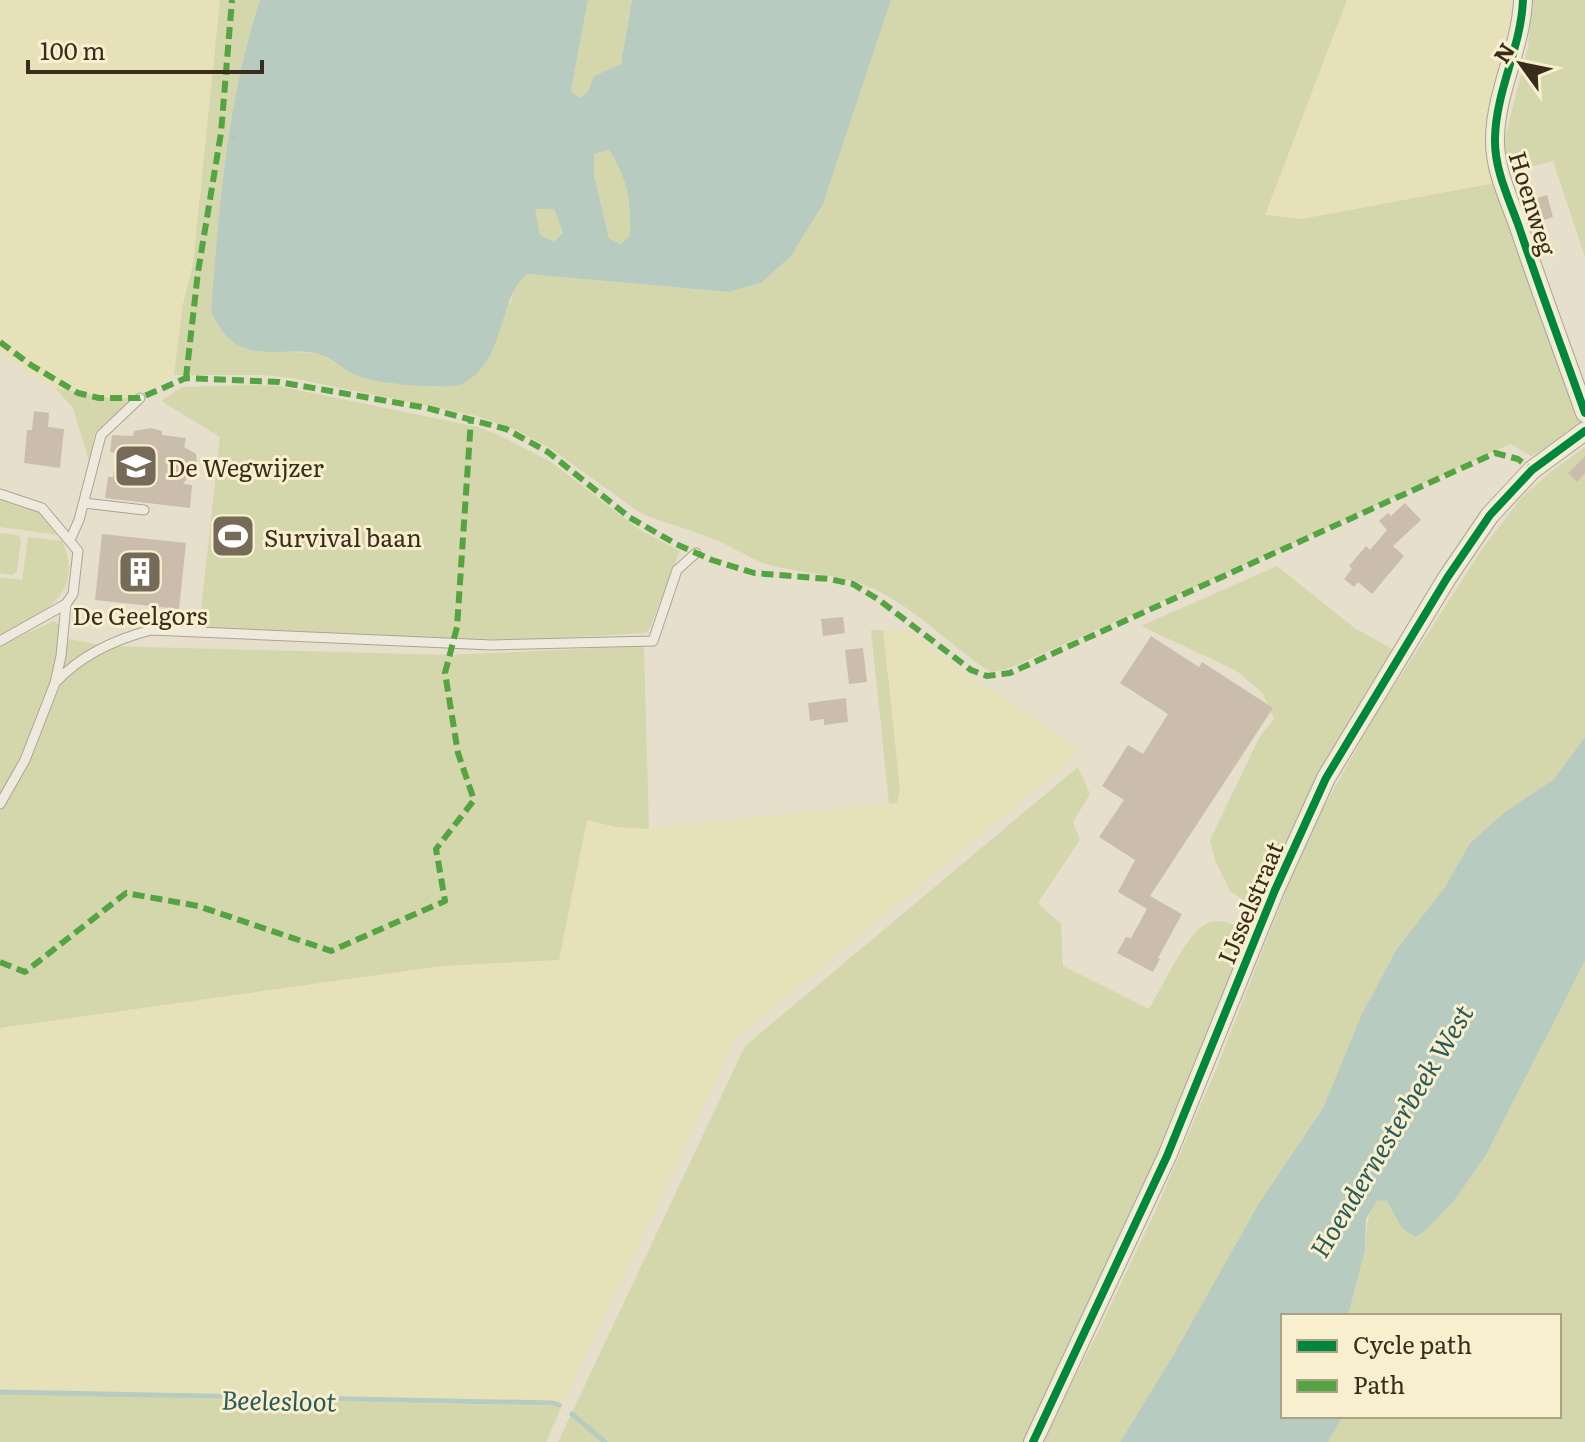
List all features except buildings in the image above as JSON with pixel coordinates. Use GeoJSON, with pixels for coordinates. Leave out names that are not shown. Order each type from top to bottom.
{"type":"FeatureCollection","features":[{"type":"Feature","properties":{"kind":"street","name":"Hoenweg"},"geometry":{"type":"LineString","coordinates":[[1523,0],[1518,36],[1500,94],[1496,156],[1585,413]]}},
{"type":"Feature","properties":{"kind":"street","name":"IJsselstraat"},"geometry":{"type":"LineString","coordinates":[[1033,1442],[1167,1156],[1275,890],[1326,778],[1447,578],[1490,515],[1532,470],[1585,431]]}},
{"type":"Feature","properties":{"kind":"lane"},"geometry":{"type":"LineString","coordinates":[[70,540],[84,503],[101,435],[140,398]]}},
{"type":"Feature","properties":{"kind":"lane"},"geometry":{"type":"LineString","coordinates":[[0,494],[42,508],[78,551],[73,594],[66,604],[0,641]]}},
{"type":"Feature","properties":{"kind":"lane"},"geometry":{"type":"LineString","coordinates":[[84,503],[144,510]]}},
{"type":"Feature","properties":{"kind":"lane"},"geometry":{"type":"LineString","coordinates":[[55,683],[70,668],[89,656],[151,630],[492,645],[653,641],[677,570],[696,553]]}},
{"type":"Feature","properties":{"kind":"lane"},"geometry":{"type":"LineString","coordinates":[[0,804],[25,760],[55,683],[66,604]]}},
{"type":"Feature","properties":{"kind":"path"},"geometry":{"type":"LineString","coordinates":[[231,137],[238,138]]}},
{"type":"Feature","properties":{"kind":"shaded area"},"geometry":{"type":"Polygon","coordinates":[[[0,0],[220,0],[193,264],[183,304],[174,375],[140,397],[115,399],[55,388],[0,353],[0,0]]]}},
{"type":"Feature","properties":{"kind":"shaded area"},"geometry":{"type":"Polygon","coordinates":[[[1347,0],[1518,0],[1499,85],[1501,182],[1300,219],[1264,215],[1347,0]]]}},
{"type":"Feature","properties":{"kind":"shaded area"},"geometry":{"type":"Polygon","coordinates":[[[883,630],[911,632],[984,687],[994,690],[1069,742],[1076,748],[1076,753],[1067,764],[736,1039],[562,1406],[200,1399],[0,1391],[0,1028],[442,966],[558,960],[587,820],[615,827],[649,829],[897,802],[900,789],[883,630]]]}},
{"type":"Feature","properties":{"kind":"green space"},"geometry":{"type":"Polygon","coordinates":[[[220,0],[260,0],[232,115],[221,193],[211,311],[243,348],[320,354],[359,376],[439,388],[511,301],[515,283],[527,274],[729,292],[761,283],[823,204],[891,0],[1347,0],[1265,215],[1301,219],[1501,182],[1581,420],[1580,426],[1532,456],[1510,444],[1268,555],[1005,670],[990,672],[892,598],[837,577],[757,561],[716,540],[650,517],[550,448],[516,430],[477,416],[292,378],[174,375],[183,304],[193,264],[220,0]]]}},
{"type":"Feature","properties":{"kind":"green space"},"geometry":{"type":"Polygon","coordinates":[[[588,0],[632,0],[621,64],[594,76],[588,91],[580,98],[571,91],[588,0]]]}},
{"type":"Feature","properties":{"kind":"green space"},"geometry":{"type":"Polygon","coordinates":[[[1532,0],[1585,0],[1585,257],[1553,161],[1512,172],[1504,147],[1528,47],[1532,0]]]}},
{"type":"Feature","properties":{"kind":"green space"},"geometry":{"type":"Polygon","coordinates":[[[609,150],[625,181],[629,200],[630,235],[621,244],[609,238],[594,175],[593,154],[609,150]]]}},
{"type":"Feature","properties":{"kind":"green space"},"geometry":{"type":"Polygon","coordinates":[[[535,209],[554,209],[563,234],[554,242],[540,235],[535,209]]]}},
{"type":"Feature","properties":{"kind":"green space"},"geometry":{"type":"Polygon","coordinates":[[[278,386],[478,427],[551,462],[640,530],[680,551],[650,628],[646,633],[526,640],[199,628],[220,437],[161,401],[182,387],[278,386]]]}},
{"type":"Feature","properties":{"kind":"green space"},"geometry":{"type":"Polygon","coordinates":[[[55,388],[115,399],[140,397],[95,432],[89,461],[73,408],[55,388]]]}},
{"type":"Feature","properties":{"kind":"green space"},"geometry":{"type":"Polygon","coordinates":[[[1585,447],[1585,737],[1554,779],[1505,812],[1470,843],[1445,887],[1396,950],[1361,1016],[1323,1108],[1259,1203],[1120,1442],[1042,1442],[1155,1212],[1217,1067],[1307,837],[1373,719],[1482,549],[1522,497],[1585,447]]]}},
{"type":"Feature","properties":{"kind":"green space"},"geometry":{"type":"Polygon","coordinates":[[[0,498],[37,510],[58,535],[0,527],[0,498]]]}},
{"type":"Feature","properties":{"kind":"green space"},"geometry":{"type":"Polygon","coordinates":[[[0,533],[18,535],[21,540],[17,571],[12,575],[0,573],[0,533]]]}},
{"type":"Feature","properties":{"kind":"green space"},"geometry":{"type":"Polygon","coordinates":[[[28,537],[62,541],[68,560],[68,576],[64,589],[55,601],[0,637],[0,577],[22,580],[28,537]]]}},
{"type":"Feature","properties":{"kind":"green space"},"geometry":{"type":"Polygon","coordinates":[[[1277,566],[1356,629],[1398,652],[1263,913],[1230,891],[1215,860],[1210,840],[1260,736],[1274,719],[1263,694],[1237,671],[1141,626],[1277,566]]]}},
{"type":"Feature","properties":{"kind":"green space"},"geometry":{"type":"Polygon","coordinates":[[[53,621],[59,624],[58,647],[48,692],[32,736],[0,797],[0,646],[53,621]]]}},
{"type":"Feature","properties":{"kind":"green space"},"geometry":{"type":"Polygon","coordinates":[[[871,630],[883,630],[900,789],[897,803],[889,804],[871,630]]]}},
{"type":"Feature","properties":{"kind":"green space"},"geometry":{"type":"Polygon","coordinates":[[[68,639],[108,646],[449,655],[644,646],[649,829],[615,827],[587,820],[559,960],[442,966],[0,1028],[0,811],[22,776],[62,681],[68,639]]]}},
{"type":"Feature","properties":{"kind":"green space"},"geometry":{"type":"Polygon","coordinates":[[[1078,767],[1090,794],[1073,822],[1080,840],[1038,903],[1061,924],[1063,966],[1149,1009],[1184,948],[1200,928],[1220,921],[1255,935],[1192,1097],[1029,1442],[558,1442],[745,1046],[1078,767]]]}},
{"type":"Feature","properties":{"kind":"green space"},"geometry":{"type":"Polygon","coordinates":[[[1585,961],[1585,1442],[1328,1442],[1342,1418],[1561,1418],[1561,1314],[1349,1314],[1364,1254],[1368,1220],[1377,1199],[1387,1201],[1392,1210],[1427,1229],[1454,1201],[1486,1155],[1585,961]]]}},
{"type":"Feature","properties":{"kind":"green space"},"geometry":{"type":"Polygon","coordinates":[[[0,1391],[200,1399],[562,1406],[546,1442],[0,1442],[0,1391]]]}},
{"type":"Feature","properties":{"kind":"water"},"geometry":{"type":"Polygon","coordinates":[[[260,0],[588,0],[571,91],[580,98],[588,91],[594,76],[621,64],[632,0],[891,0],[823,204],[791,256],[761,283],[729,292],[527,274],[511,296],[496,342],[479,371],[466,382],[445,386],[367,379],[312,353],[251,350],[231,341],[217,322],[211,311],[221,193],[232,115],[260,0]],[[609,150],[594,154],[594,175],[609,238],[621,244],[630,235],[629,201],[624,181],[609,150]],[[535,209],[540,235],[554,242],[563,233],[554,209],[535,209]]]}},
{"type":"Feature","properties":{"kind":"water","name":"Hoendernesterbeek West"},"geometry":{"type":"Polygon","coordinates":[[[1585,737],[1585,961],[1486,1155],[1454,1201],[1416,1237],[1402,1228],[1387,1201],[1377,1200],[1366,1219],[1365,1250],[1349,1314],[1281,1314],[1281,1418],[1342,1418],[1328,1442],[1120,1442],[1259,1203],[1323,1108],[1361,1016],[1396,950],[1445,887],[1470,843],[1505,812],[1554,779],[1585,737]]]}},
{"type":"Feature","properties":{"kind":"waterway","name":"Beelesloot"},"geometry":{"type":"LineString","coordinates":[[0,1392],[559,1405]]}},
{"type":"Feature","properties":{"kind":"waterway","name":"Beelesloot"},"geometry":{"type":"LineString","coordinates":[[572,1414],[605,1442]]}},
{"type":"Feature","properties":{"kind":"marked path"},"geometry":{"type":"LineString","coordinates":[[186,378],[198,272],[221,133],[232,0]]}},
{"type":"Feature","properties":{"kind":"marked path"},"geometry":{"type":"LineString","coordinates":[[0,342],[78,393],[99,398],[140,398],[186,378],[279,382],[427,408],[506,429],[548,452],[629,517],[676,544],[712,560],[754,573],[853,584],[971,670],[987,676],[1010,673],[1495,453],[1518,459],[1532,470]]}},
{"type":"Feature","properties":{"kind":"marked path"},"geometry":{"type":"LineString","coordinates":[[0,962],[25,972],[126,893],[198,906],[331,951],[445,901],[436,849],[474,800],[458,753],[445,673],[457,627],[471,419]]}},
{"type":"Feature","properties":{"kind":"cycle path"},"geometry":{"type":"LineString","coordinates":[[1523,0],[1518,35],[1496,120],[1495,150],[1507,195],[1585,413]]}},
{"type":"Feature","properties":{"kind":"cycle path"},"geometry":{"type":"LineString","coordinates":[[1033,1442],[1167,1156],[1275,890],[1326,778],[1447,578],[1490,515],[1532,470],[1585,431]]}},
{"type":"Feature","properties":{"kind":"place","name":"De Wegwijzer"},"geometry":{"type":"Point","coordinates":[136,466]}},
{"type":"Feature","properties":{"kind":"place","name":"Survival baan"},"geometry":{"type":"Point","coordinates":[233,536]}},
{"type":"Feature","properties":{"kind":"place","name":"De Geelgors"},"geometry":{"type":"Point","coordinates":[140,572]}}]}
